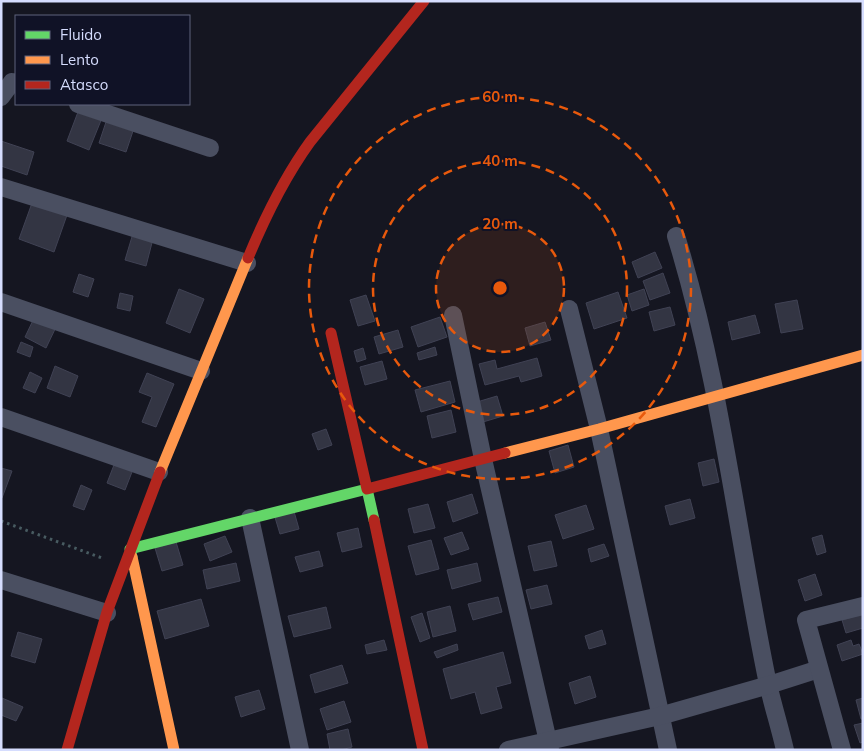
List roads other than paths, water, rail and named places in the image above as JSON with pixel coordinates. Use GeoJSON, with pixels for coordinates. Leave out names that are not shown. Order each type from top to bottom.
{"type":"FeatureCollection","features":[{"type":"Feature","properties":{"kind":"street"},"geometry":{"type":"LineString","coordinates":[[66,750],[107,613],[130,548],[159,472],[278,191],[296,160],[424,1]]}},
{"type":"Feature","properties":{"kind":"street"},"geometry":{"type":"LineString","coordinates":[[1,97],[12,82],[15,83]]}},
{"type":"Feature","properties":{"kind":"street"},"geometry":{"type":"LineString","coordinates":[[81,105],[210,148]]}},
{"type":"Feature","properties":{"kind":"street"},"geometry":{"type":"LineString","coordinates":[[1,188],[247,263]]}},
{"type":"Feature","properties":{"kind":"street"},"geometry":{"type":"LineString","coordinates":[[676,236],[692,288],[715,396],[768,685],[786,750]]}},
{"type":"Feature","properties":{"kind":"street"},"geometry":{"type":"LineString","coordinates":[[1,302],[201,371]]}},
{"type":"Feature","properties":{"kind":"street"},"geometry":{"type":"LineString","coordinates":[[569,309],[599,429],[668,750]]}},
{"type":"Feature","properties":{"kind":"street"},"geometry":{"type":"LineString","coordinates":[[453,316],[483,459],[550,745]]}},
{"type":"Feature","properties":{"kind":"street"},"geometry":{"type":"LineString","coordinates":[[331,334],[367,489],[423,750]]}},
{"type":"Feature","properties":{"kind":"street"},"geometry":{"type":"LineString","coordinates":[[130,548],[599,429],[863,355]]}},
{"type":"Feature","properties":{"kind":"street"},"geometry":{"type":"LineString","coordinates":[[1,417],[159,472]]}},
{"type":"Feature","properties":{"kind":"street"},"geometry":{"type":"LineString","coordinates":[[250,518],[300,750]]}},
{"type":"Feature","properties":{"kind":"street"},"geometry":{"type":"LineString","coordinates":[[130,548],[174,750]]}},
{"type":"Feature","properties":{"kind":"street"},"geometry":{"type":"LineString","coordinates":[[1,580],[107,613]]}},
{"type":"Feature","properties":{"kind":"street"},"geometry":{"type":"LineString","coordinates":[[842,750],[806,620],[863,606]]}},
{"type":"Feature","properties":{"kind":"street"},"geometry":{"type":"LineString","coordinates":[[508,750],[550,745],[660,716],[819,669]]}}]}
